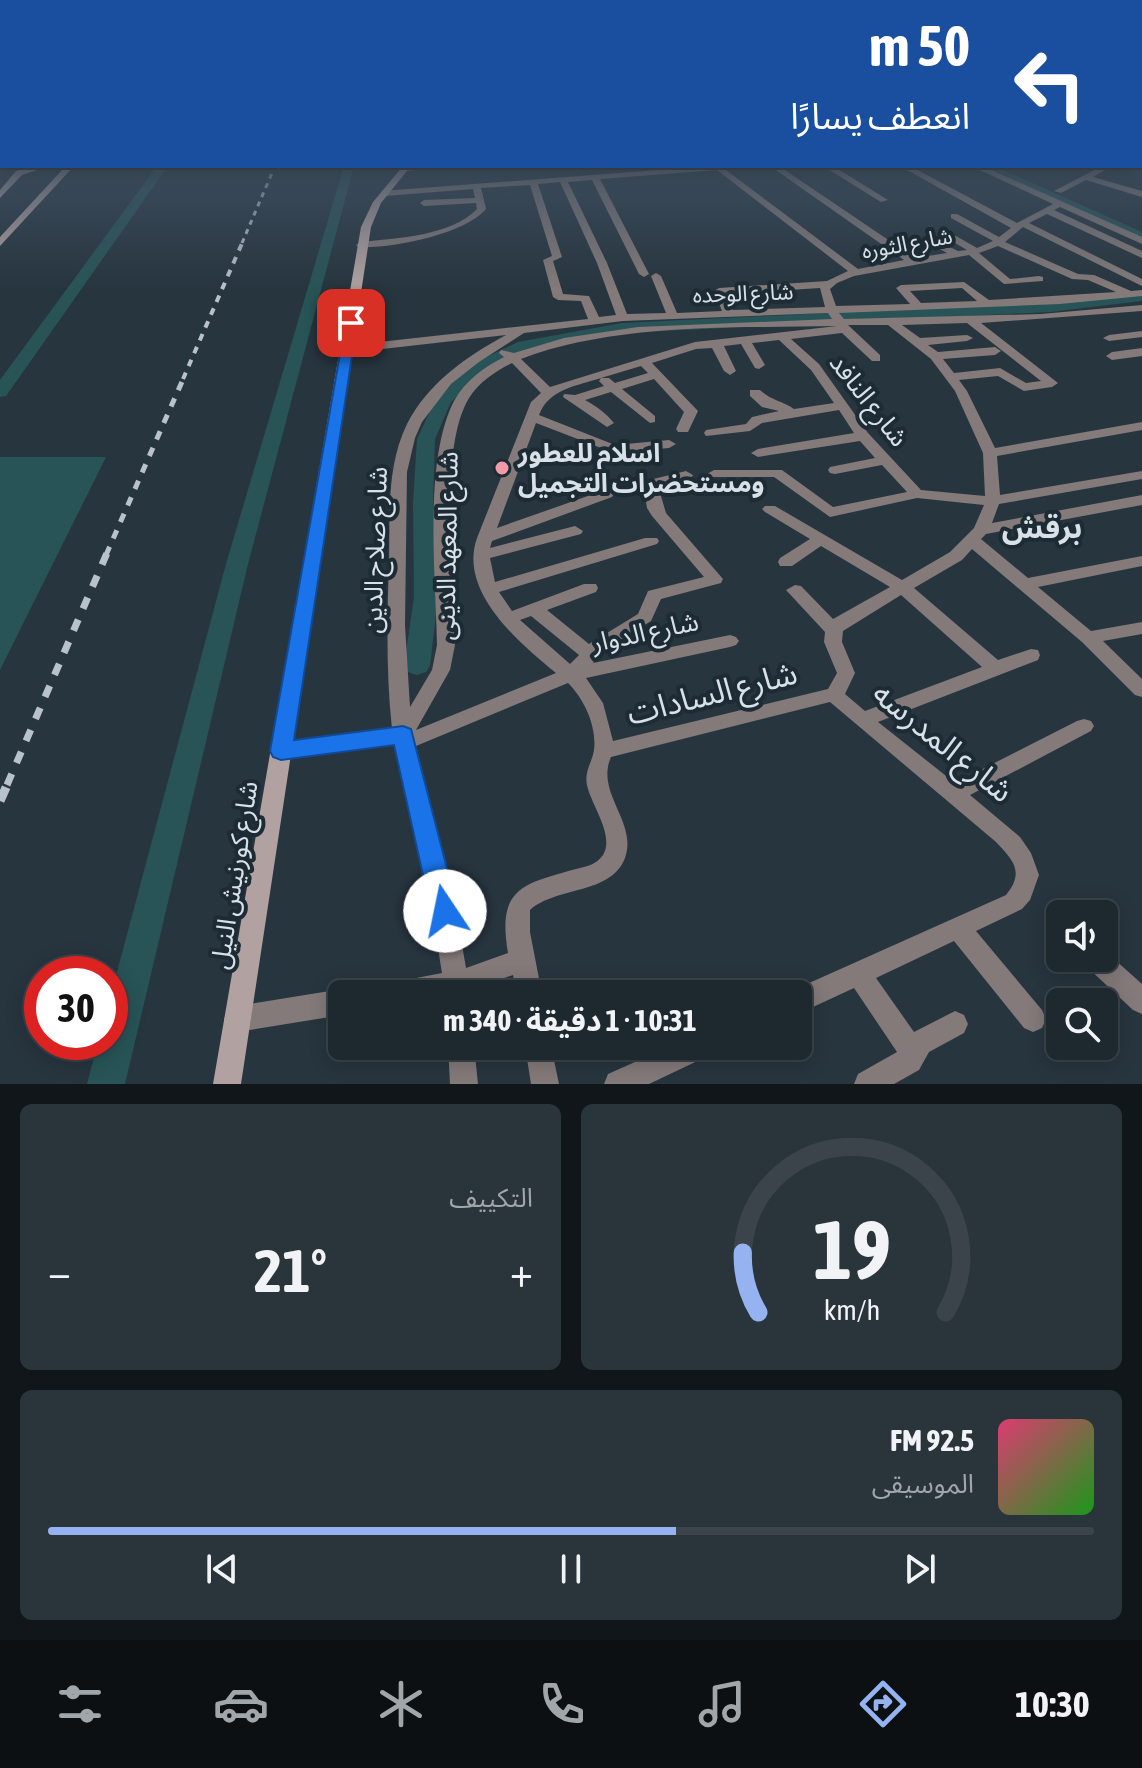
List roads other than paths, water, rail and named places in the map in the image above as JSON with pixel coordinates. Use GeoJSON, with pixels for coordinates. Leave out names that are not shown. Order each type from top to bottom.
{"type":"FeatureCollection","features":[{"type":"Feature","properties":{"kind":"main road"},"geometry":{"type":"LineString","coordinates":[[0,230],[38,189]]}},
{"type":"Feature","properties":{"kind":"main road"},"geometry":{"type":"LineString","coordinates":[[0,243],[49,189]]}},
{"type":"Feature","properties":{"kind":"main road","name":"شارع كورنيش النيل"},"geometry":{"type":"LineString","coordinates":[[227,1084],[347,349],[361,245],[371,213],[389,189]]}},
{"type":"Feature","properties":{"kind":"street"},"geometry":{"type":"LineString","coordinates":[[385,193],[442,189]]}},
{"type":"Feature","properties":{"kind":"street"},"geometry":{"type":"LineString","coordinates":[[361,245],[413,236],[471,220],[481,213],[477,189]]}},
{"type":"Feature","properties":{"kind":"street"},"geometry":{"type":"LineString","coordinates":[[535,189],[557,257],[548,260],[558,297],[585,298],[595,321]]}},
{"type":"Feature","properties":{"kind":"street"},"geometry":{"type":"LineString","coordinates":[[567,189],[623,318]]}},
{"type":"Feature","properties":{"kind":"street"},"geometry":{"type":"LineString","coordinates":[[603,189],[673,316]]}},
{"type":"Feature","properties":{"kind":"street"},"geometry":{"type":"LineString","coordinates":[[746,189],[855,272]]}},
{"type":"Feature","properties":{"kind":"street"},"geometry":{"type":"LineString","coordinates":[[807,189],[914,262]]}},
{"type":"Feature","properties":{"kind":"street"},"geometry":{"type":"LineString","coordinates":[[865,189],[884,200]]}},
{"type":"Feature","properties":{"kind":"street"},"geometry":{"type":"LineString","coordinates":[[950,189],[1142,283]]}},
{"type":"Feature","properties":{"kind":"street"},"geometry":{"type":"LineString","coordinates":[[961,189],[1021,224]]}},
{"type":"Feature","properties":{"kind":"street"},"geometry":{"type":"LineString","coordinates":[[1026,189],[1142,241]]}},
{"type":"Feature","properties":{"kind":"street"},"geometry":{"type":"LineString","coordinates":[[1053,189],[1114,216]]}},
{"type":"Feature","properties":{"kind":"street"},"geometry":{"type":"LineString","coordinates":[[1058,191],[1063,189]]}},
{"type":"Feature","properties":{"kind":"street"},"geometry":{"type":"LineString","coordinates":[[424,203],[480,200]]}},
{"type":"Feature","properties":{"kind":"street","name":"شارع الثوره"},"geometry":{"type":"LineString","coordinates":[[729,313],[719,291],[826,284],[855,272],[973,252],[999,241],[1021,224],[1060,204]]}},
{"type":"Feature","properties":{"kind":"street"},"geometry":{"type":"LineString","coordinates":[[1047,210],[1142,255]]}},
{"type":"Feature","properties":{"kind":"street"},"geometry":{"type":"LineString","coordinates":[[954,216],[1076,277],[1093,278],[1136,293]]}},
{"type":"Feature","properties":{"kind":"street"},"geometry":{"type":"LineString","coordinates":[[953,238],[1008,282],[1039,279]]}},
{"type":"Feature","properties":{"kind":"street"},"geometry":{"type":"LineString","coordinates":[[934,242],[956,254]]}},
{"type":"Feature","properties":{"kind":"street"},"geometry":{"type":"LineString","coordinates":[[897,265],[918,286]]}},
{"type":"Feature","properties":{"kind":"street"},"geometry":{"type":"LineString","coordinates":[[826,284],[826,296],[838,319],[876,358]]}},
{"type":"Feature","properties":{"kind":"street"},"geometry":{"type":"LineString","coordinates":[[918,306],[900,289],[964,285],[987,304]]}},
{"type":"Feature","properties":{"kind":"street","name":"شارع الوحده"},"geometry":{"type":"LineString","coordinates":[[347,349],[623,318],[729,313],[838,319],[918,306],[1136,293]]}},
{"type":"Feature","properties":{"kind":"street","name":"شارع المعهد الدينى"},"geometry":{"type":"LineString","coordinates":[[404,739],[441,670],[446,645],[444,458],[452,421],[472,385],[513,357],[570,340],[632,331],[838,319],[1065,315],[1142,308]]}},
{"type":"Feature","properties":{"kind":"street"},"geometry":{"type":"LineString","coordinates":[[527,980],[515,917],[519,904],[531,895],[602,872],[611,864],[618,849],[615,828],[600,791],[596,770],[604,751],[601,722],[590,696],[571,674],[509,618],[488,590],[481,573],[485,538],[538,402],[551,392],[643,361],[716,343],[782,337],[838,319]]}},
{"type":"Feature","properties":{"kind":"street"},"geometry":{"type":"LineString","coordinates":[[953,377],[995,372],[1003,373],[1024,387],[1052,383],[969,319]]}},
{"type":"Feature","properties":{"kind":"street"},"geometry":{"type":"LineString","coordinates":[[795,590],[833,630],[956,556],[977,535],[993,501],[990,453],[953,377],[935,356],[889,320]]}},
{"type":"Feature","properties":{"kind":"street","name":"شارع صلاح الدين"},"geometry":{"type":"LineString","coordinates":[[404,739],[397,688],[396,632],[399,472],[404,444],[416,419],[452,377],[492,347],[528,328]]}},
{"type":"Feature","properties":{"kind":"street"},"geometry":{"type":"LineString","coordinates":[[1109,338],[1142,334]]}},
{"type":"Feature","properties":{"kind":"street","name":"شارع النافد"},"geometry":{"type":"LineString","coordinates":[[782,337],[815,367],[863,436],[917,494]]}},
{"type":"Feature","properties":{"kind":"street"},"geometry":{"type":"LineString","coordinates":[[919,342],[967,338]]}},
{"type":"Feature","properties":{"kind":"street"},"geometry":{"type":"LineString","coordinates":[[744,339],[759,365]]}},
{"type":"Feature","properties":{"kind":"street"},"geometry":{"type":"LineString","coordinates":[[716,343],[730,371]]}},
{"type":"Feature","properties":{"kind":"street"},"geometry":{"type":"LineString","coordinates":[[492,347],[513,357],[551,392],[575,399],[607,423]]}},
{"type":"Feature","properties":{"kind":"street"},"geometry":{"type":"LineString","coordinates":[[935,356],[995,351]]}},
{"type":"Feature","properties":{"kind":"street"},"geometry":{"type":"LineString","coordinates":[[1112,356],[1142,352]]}},
{"type":"Feature","properties":{"kind":"street"},"geometry":{"type":"LineString","coordinates":[[643,361],[691,411],[683,429]]}},
{"type":"Feature","properties":{"kind":"street"},"geometry":{"type":"LineString","coordinates":[[575,399],[658,374]]}},
{"type":"Feature","properties":{"kind":"street"},"geometry":{"type":"LineString","coordinates":[[598,375],[650,419]]}},
{"type":"Feature","properties":{"kind":"street"},"geometry":{"type":"LineString","coordinates":[[755,393],[767,404],[778,404],[791,413]]}},
{"type":"Feature","properties":{"kind":"street"},"geometry":{"type":"LineString","coordinates":[[711,433],[750,427],[757,420],[842,406]]}},
{"type":"Feature","properties":{"kind":"street"},"geometry":{"type":"LineString","coordinates":[[532,417],[614,449],[669,444]]}},
{"type":"Feature","properties":{"kind":"street"},"geometry":{"type":"LineString","coordinates":[[990,453],[1142,426]]}},
{"type":"Feature","properties":{"kind":"street"},"geometry":{"type":"LineString","coordinates":[[758,453],[863,436]]}},
{"type":"Feature","properties":{"kind":"street"},"geometry":{"type":"LineString","coordinates":[[835,470],[884,460]]}},
{"type":"Feature","properties":{"kind":"street"},"geometry":{"type":"LineString","coordinates":[[714,474],[777,473],[830,512],[917,494],[993,501],[1142,475]]}},
{"type":"Feature","properties":{"kind":"street"},"geometry":{"type":"LineString","coordinates":[[281,751],[404,739],[571,674],[590,654],[645,617],[651,598],[658,592],[715,579],[655,508],[650,484],[686,475]]}},
{"type":"Feature","properties":{"kind":"street"},"geometry":{"type":"LineString","coordinates":[[485,538],[607,494]]}},
{"type":"Feature","properties":{"kind":"street"},"geometry":{"type":"LineString","coordinates":[[977,535],[1142,500]]}},
{"type":"Feature","properties":{"kind":"street"},"geometry":{"type":"LineString","coordinates":[[770,509],[902,587],[996,669]]}},
{"type":"Feature","properties":{"kind":"street"},"geometry":{"type":"LineString","coordinates":[[511,528],[523,544]]}},
{"type":"Feature","properties":{"kind":"street"},"geometry":{"type":"LineString","coordinates":[[481,555],[575,531]]}},
{"type":"Feature","properties":{"kind":"street"},"geometry":{"type":"LineString","coordinates":[[977,535],[1142,690]]}},
{"type":"Feature","properties":{"kind":"street"},"geometry":{"type":"LineString","coordinates":[[786,562],[821,539]]}},
{"type":"Feature","properties":{"kind":"street"},"geometry":{"type":"LineString","coordinates":[[488,590],[651,541]]}},
{"type":"Feature","properties":{"kind":"street"},"geometry":{"type":"LineString","coordinates":[[1027,584],[1142,561]]}},
{"type":"Feature","properties":{"kind":"street"},"geometry":{"type":"LineString","coordinates":[[509,618],[590,588]]}},
{"type":"Feature","properties":{"kind":"street"},"geometry":{"type":"LineString","coordinates":[[535,610],[590,654]]}},
{"type":"Feature","properties":{"kind":"street"},"geometry":{"type":"LineString","coordinates":[[1088,638],[1142,628]]}},
{"type":"Feature","properties":{"kind":"street","name":"شارع المدرسه"},"geometry":{"type":"LineString","coordinates":[[812,994],[1014,902],[1026,889],[1029,871],[1021,852],[835,694],[846,673],[833,646],[833,630]]}},
{"type":"Feature","properties":{"kind":"street","name":"شارع الدوار"},"geometry":{"type":"LineString","coordinates":[[571,674],[730,641]]}},
{"type":"Feature","properties":{"kind":"street"},"geometry":{"type":"LineString","coordinates":[[862,720],[1031,655]]}},
{"type":"Feature","properties":{"kind":"street","name":"شارع السادات"},"geometry":{"type":"LineString","coordinates":[[604,751],[835,694]]}},
{"type":"Feature","properties":{"kind":"street"},"geometry":{"type":"LineString","coordinates":[[952,794],[1084,726]]}},
{"type":"Feature","properties":{"kind":"street"},"geometry":{"type":"LineString","coordinates":[[404,739],[427,825],[456,980]]}},
{"type":"Feature","properties":{"kind":"street"},"geometry":{"type":"LineString","coordinates":[[958,927],[1033,1019]]}},
{"type":"Feature","properties":{"kind":"street"},"geometry":{"type":"LineString","coordinates":[[477,980],[523,960]]}},
{"type":"Feature","properties":{"kind":"street"},"geometry":{"type":"LineString","coordinates":[[1110,972],[1142,1001]]}},
{"type":"Feature","properties":{"kind":"street"},"geometry":{"type":"LineString","coordinates":[[858,973],[913,1053]]}},
{"type":"Feature","properties":{"kind":"street"},"geometry":{"type":"LineString","coordinates":[[237,1019],[328,1004]]}},
{"type":"Feature","properties":{"kind":"street"},"geometry":{"type":"LineString","coordinates":[[868,1084],[909,1060],[920,1043],[955,1024]]}},
{"type":"Feature","properties":{"kind":"street"},"geometry":{"type":"LineString","coordinates":[[462,1060],[464,1084]]}},
{"type":"Feature","properties":{"kind":"street"},"geometry":{"type":"LineString","coordinates":[[541,1060],[545,1084]]}},
{"type":"Feature","properties":{"kind":"street"},"geometry":{"type":"LineString","coordinates":[[618,1084],[670,1060]]}},
{"type":"Feature","properties":{"kind":"waterway"},"geometry":{"type":"LineString","coordinates":[[0,392],[147,189]]}},
{"type":"Feature","properties":{"kind":"waterway"},"geometry":{"type":"LineString","coordinates":[[106,1084],[237,564],[343,189]]}},
{"type":"Feature","properties":{"kind":"waterway"},"geometry":{"type":"LineString","coordinates":[[1035,189],[1142,237]]}},
{"type":"Feature","properties":{"kind":"waterway"},"geometry":{"type":"LineString","coordinates":[[417,666],[426,597],[423,503],[426,439],[443,400],[478,368],[524,345],[622,328],[1050,307],[1142,297]]}},
{"type":"Feature","properties":{"kind":"railway"},"geometry":{"type":"LineString","coordinates":[[242,243],[265,189]]}},
{"type":"Feature","properties":{"kind":"railway"},"geometry":{"type":"LineString","coordinates":[[183,379],[243,241]]}},
{"type":"Feature","properties":{"kind":"railway"},"geometry":{"type":"LineString","coordinates":[[106,555],[184,377]]}},
{"type":"Feature","properties":{"kind":"railway"},"geometry":{"type":"LineString","coordinates":[[7,785],[107,553]]}},
{"type":"Feature","properties":{"kind":"railway"},"geometry":{"type":"LineString","coordinates":[[0,801],[8,783]]}},
{"type":"Feature","properties":{"kind":"place","name":"اسلام للعطور ومستحضرات التجميل"},"geometry":{"type":"Point","coordinates":[502,468]}},
{"type":"Feature","properties":{"kind":"district","name":"برقش"},"geometry":{"type":"Point","coordinates":[1042,528]}}]}
